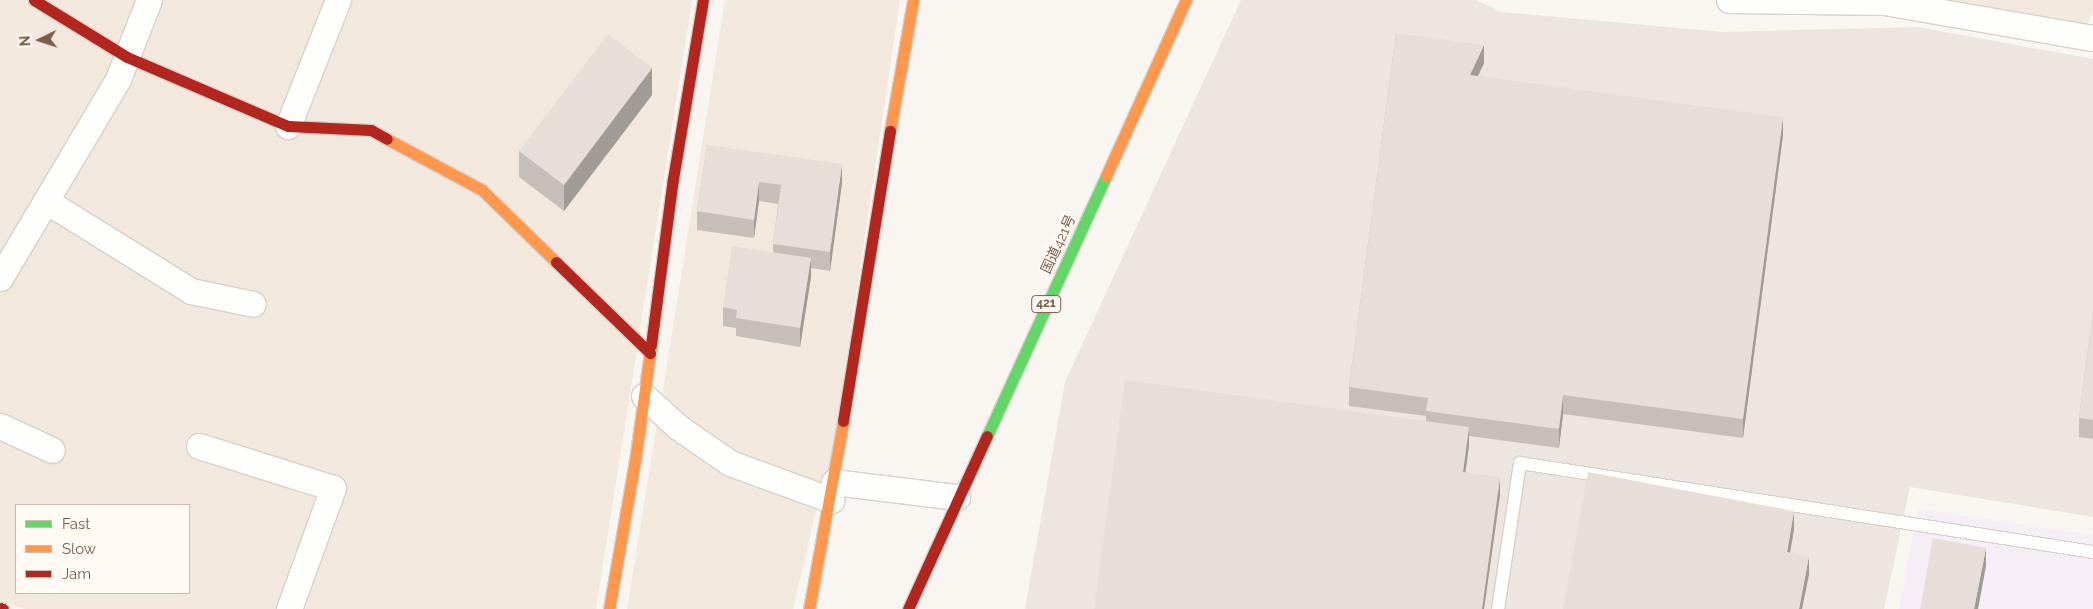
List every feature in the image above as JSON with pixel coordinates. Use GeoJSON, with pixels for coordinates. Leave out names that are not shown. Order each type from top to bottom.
{"type":"FeatureCollection","features":[{"type":"Feature","properties":{"kind":"main road"},"geometry":{"type":"LineString","coordinates":[[34,0],[127,57],[288,126],[371,130],[482,190],[650,353]]}},
{"type":"Feature","properties":{"kind":"main road"},"geometry":{"type":"LineString","coordinates":[[609,609],[644,396],[673,179],[703,0]]}},
{"type":"Feature","properties":{"kind":"main road"},"geometry":{"type":"LineString","coordinates":[[809,609],[833,491],[863,287],[913,0]]}},
{"type":"Feature","properties":{"kind":"main road","name":"国道421号"},"geometry":{"type":"LineString","coordinates":[[908,609],[957,497],[1186,0]]}},
{"type":"Feature","properties":{"kind":"street"},"geometry":{"type":"LineString","coordinates":[[0,278],[118,79],[149,0]]}},
{"type":"Feature","properties":{"kind":"street"},"geometry":{"type":"LineString","coordinates":[[288,126],[338,0]]}},
{"type":"Feature","properties":{"kind":"street"},"geometry":{"type":"LineString","coordinates":[[1729,0],[1884,2],[2093,38]]}},
{"type":"Feature","properties":{"kind":"street"},"geometry":{"type":"LineString","coordinates":[[46,201],[191,291],[253,304]]}},
{"type":"Feature","properties":{"kind":"street"},"geometry":{"type":"LineString","coordinates":[[644,396],[678,428],[730,463],[833,491],[957,497]]}},
{"type":"Feature","properties":{"kind":"street"},"geometry":{"type":"LineString","coordinates":[[0,426],[52,450]]}},
{"type":"Feature","properties":{"kind":"street"},"geometry":{"type":"LineString","coordinates":[[199,446],[333,488],[289,609]]}},
{"type":"Feature","properties":{"kind":"lane"},"geometry":{"type":"LineString","coordinates":[[1498,609],[1520,463],[2093,552]]}},
{"type":"Feature","properties":{"kind":"shaded area"},"geometry":{"type":"Polygon","coordinates":[[[0,0],[692,0],[596,609],[25,609],[0,601],[0,0]]]}},
{"type":"Feature","properties":{"kind":"shaded area"},"geometry":{"type":"Polygon","coordinates":[[[725,0],[900,0],[827,489],[742,458],[688,428],[662,396],[725,0]]]}},
{"type":"Feature","properties":{"kind":"shaded area"},"geometry":{"type":"Polygon","coordinates":[[[1241,0],[1476,0],[1502,12],[1723,32],[1918,27],[2093,59],[2093,517],[1910,487],[1884,609],[1025,609],[1065,382],[1241,0]]]}},
{"type":"Feature","properties":{"kind":"shaded area"},"geometry":{"type":"Polygon","coordinates":[[[1925,0],[2093,0],[2093,11],[2086,27],[1925,0]]]}},
{"type":"Feature","properties":{"kind":"shaded area"},"geometry":{"type":"Polygon","coordinates":[[[657,424],[817,506],[793,609],[627,609],[657,424]]]}},
{"type":"Feature","properties":{"kind":"shaded area"},"geometry":{"type":"Polygon","coordinates":[[[1918,509],[2093,535],[2093,609],[1899,609],[1918,509]]]}},
{"type":"Feature","properties":{"kind":"building"},"geometry":{"type":"Polygon","coordinates":[[[1396,33],[1484,45],[1470,75],[1783,117],[1743,419],[1563,395],[1559,429],[1426,411],[1428,398],[1349,387],[1396,33]]]}},
{"type":"Feature","properties":{"kind":"building"},"geometry":{"type":"Polygon","coordinates":[[[608,34],[652,68],[564,185],[519,151],[608,34]]]}},
{"type":"Feature","properties":{"kind":"building"},"geometry":{"type":"Polygon","coordinates":[[[707,145],[842,164],[830,252],[773,244],[781,185],[759,182],[754,220],[697,211],[707,145]]]}},
{"type":"Feature","properties":{"kind":"building"},"geometry":{"type":"Polygon","coordinates":[[[732,246],[811,258],[800,328],[736,318],[737,310],[723,307],[732,246]]]}},
{"type":"Feature","properties":{"kind":"building"},"geometry":{"type":"Polygon","coordinates":[[[2093,311],[2093,420],[2079,418],[2093,311]]]}},
{"type":"Feature","properties":{"kind":"building"},"geometry":{"type":"Polygon","coordinates":[[[1125,380],[1469,427],[1463,472],[1500,477],[1482,609],[1094,609],[1125,380]]]}},
{"type":"Feature","properties":{"kind":"building"},"geometry":{"type":"Polygon","coordinates":[[[1588,472],[1794,511],[1787,552],[1809,556],[1799,609],[1563,609],[1588,472]]]}},
{"type":"Feature","properties":{"kind":"building"},"geometry":{"type":"Polygon","coordinates":[[[1933,538],[1986,548],[1974,609],[1920,609],[1933,538]]]}},
{"type":"Feature","properties":{"kind":"traffic: fast"},"geometry":{"type":"LineString","coordinates":[[987,436],[1106,176]]}},
{"type":"Feature","properties":{"kind":"traffic: slow"},"geometry":{"type":"LineString","coordinates":[[890,131],[913,0]]}},
{"type":"Feature","properties":{"kind":"traffic: slow"},"geometry":{"type":"LineString","coordinates":[[1106,176],[1186,0]]}},
{"type":"Feature","properties":{"kind":"traffic: slow"},"geometry":{"type":"LineString","coordinates":[[387,139],[482,190],[556,262]]}},
{"type":"Feature","properties":{"kind":"traffic: slow"},"geometry":{"type":"LineString","coordinates":[[609,609],[636,454],[651,345]]}},
{"type":"Feature","properties":{"kind":"traffic: slow"},"geometry":{"type":"LineString","coordinates":[[809,609],[843,421]]}},
{"type":"Feature","properties":{"kind":"traffic: jam"},"geometry":{"type":"LineString","coordinates":[[34,0],[127,57],[288,126],[371,130],[387,139]]}},
{"type":"Feature","properties":{"kind":"traffic: jam"},"geometry":{"type":"LineString","coordinates":[[651,345],[673,179],[703,0]]}},
{"type":"Feature","properties":{"kind":"traffic: jam"},"geometry":{"type":"LineString","coordinates":[[843,421],[890,131]]}},
{"type":"Feature","properties":{"kind":"traffic: jam"},"geometry":{"type":"LineString","coordinates":[[556,262],[650,353]]}},
{"type":"Feature","properties":{"kind":"traffic: jam"},"geometry":{"type":"LineString","coordinates":[[908,609],[987,436]]}}]}
